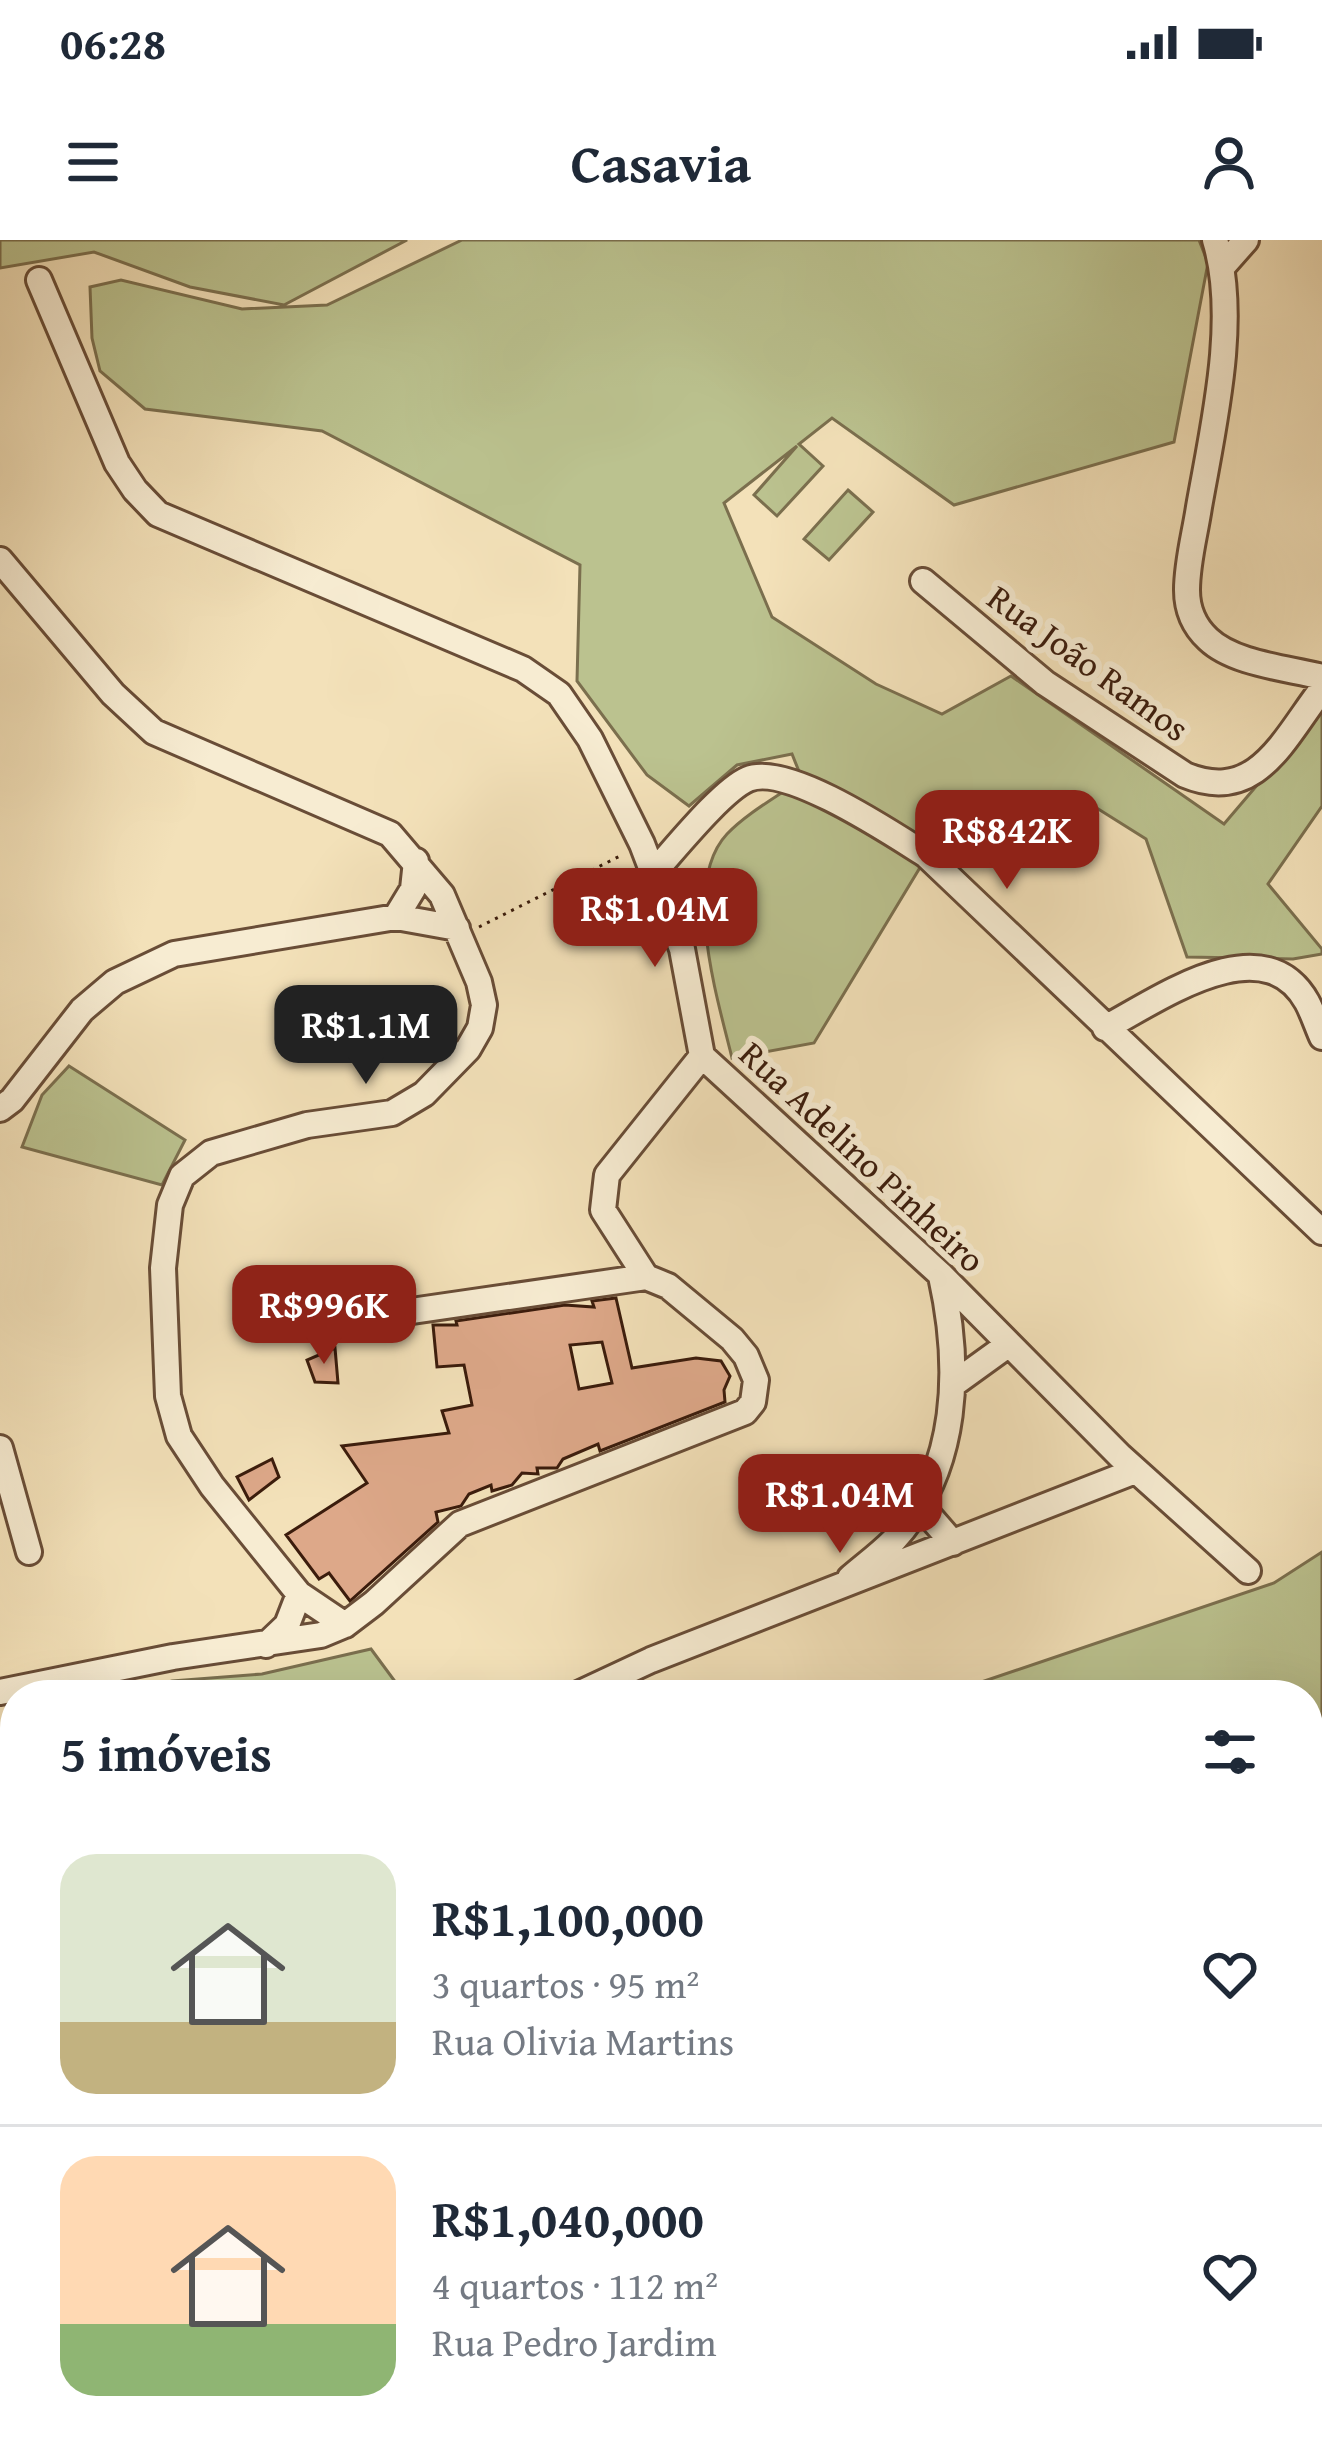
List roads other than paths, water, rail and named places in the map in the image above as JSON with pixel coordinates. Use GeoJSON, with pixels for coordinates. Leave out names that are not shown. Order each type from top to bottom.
{"type":"FeatureCollection","features":[{"type":"Feature","properties":{"kind":"street"},"geometry":{"type":"LineString","coordinates":[[1215,240],[1223,266],[1220,375],[1190,557],[1189,611],[1214,645],[1322,677]]}},
{"type":"Feature","properties":{"kind":"street"},"geometry":{"type":"LineString","coordinates":[[1223,266],[1246,240]]}},
{"type":"Feature","properties":{"kind":"street","name":"Rua Adelino Pinheiro"},"geometry":{"type":"LineString","coordinates":[[39,280],[117,463],[158,514],[523,669],[559,694],[590,739],[654,872],[682,949],[702,1056],[940,1274],[1135,1471],[1248,1571]]}},
{"type":"Feature","properties":{"kind":"street"},"geometry":{"type":"LineString","coordinates":[[0,560],[113,694],[154,732],[390,834],[442,896],[484,1005],[480,1028],[468,1049],[424,1094],[392,1113],[307,1124],[211,1153],[182,1176],[170,1205],[163,1268],[170,1415],[195,1464],[299,1594],[346,1625]]}},
{"type":"Feature","properties":{"kind":"street","name":"Rua João Ramos"},"geometry":{"type":"LineString","coordinates":[[923,581],[1045,682],[1201,782],[1240,781],[1257,773],[1322,689]]}},
{"type":"Feature","properties":{"kind":"street"},"geometry":{"type":"LineString","coordinates":[[654,872],[738,784],[753,777],[782,779],[884,829],[926,855],[1322,1232]]}},
{"type":"Feature","properties":{"kind":"street"},"geometry":{"type":"LineString","coordinates":[[396,917],[413,889],[416,861]]}},
{"type":"Feature","properties":{"kind":"street"},"geometry":{"type":"LineString","coordinates":[[0,1109],[82,1010],[115,982],[174,954],[396,917],[459,932]]}},
{"type":"Feature","properties":{"kind":"street"},"geometry":{"type":"LineString","coordinates":[[1105,1028],[1219,969],[1245,968],[1289,981],[1306,999],[1322,1037]]}},
{"type":"Feature","properties":{"kind":"street"},"geometry":{"type":"LineString","coordinates":[[646,1277],[609,1226],[602,1191],[617,1160],[702,1056]]}},
{"type":"Feature","properties":{"kind":"street"},"geometry":{"type":"LineString","coordinates":[[836,1590],[893,1540],[920,1505],[942,1454],[955,1383],[950,1318],[940,1274]]}},
{"type":"Feature","properties":{"kind":"street"},"geometry":{"type":"LineString","coordinates":[[66,1680],[173,1657],[321,1635],[346,1625],[460,1524],[745,1412],[753,1402],[756,1379],[746,1355],[668,1286],[646,1277],[322,1324]]}},
{"type":"Feature","properties":{"kind":"street"},"geometry":{"type":"LineString","coordinates":[[955,1383],[1009,1344]]}},
{"type":"Feature","properties":{"kind":"street"},"geometry":{"type":"LineString","coordinates":[[0,1448],[29,1552]]}},
{"type":"Feature","properties":{"kind":"street"},"geometry":{"type":"LineString","coordinates":[[608,1680],[1135,1471]]}},
{"type":"Feature","properties":{"kind":"street"},"geometry":{"type":"LineString","coordinates":[[920,1505],[953,1543]]}},
{"type":"Feature","properties":{"kind":"street"},"geometry":{"type":"LineString","coordinates":[[266,1645],[287,1625],[299,1594]]}}]}
